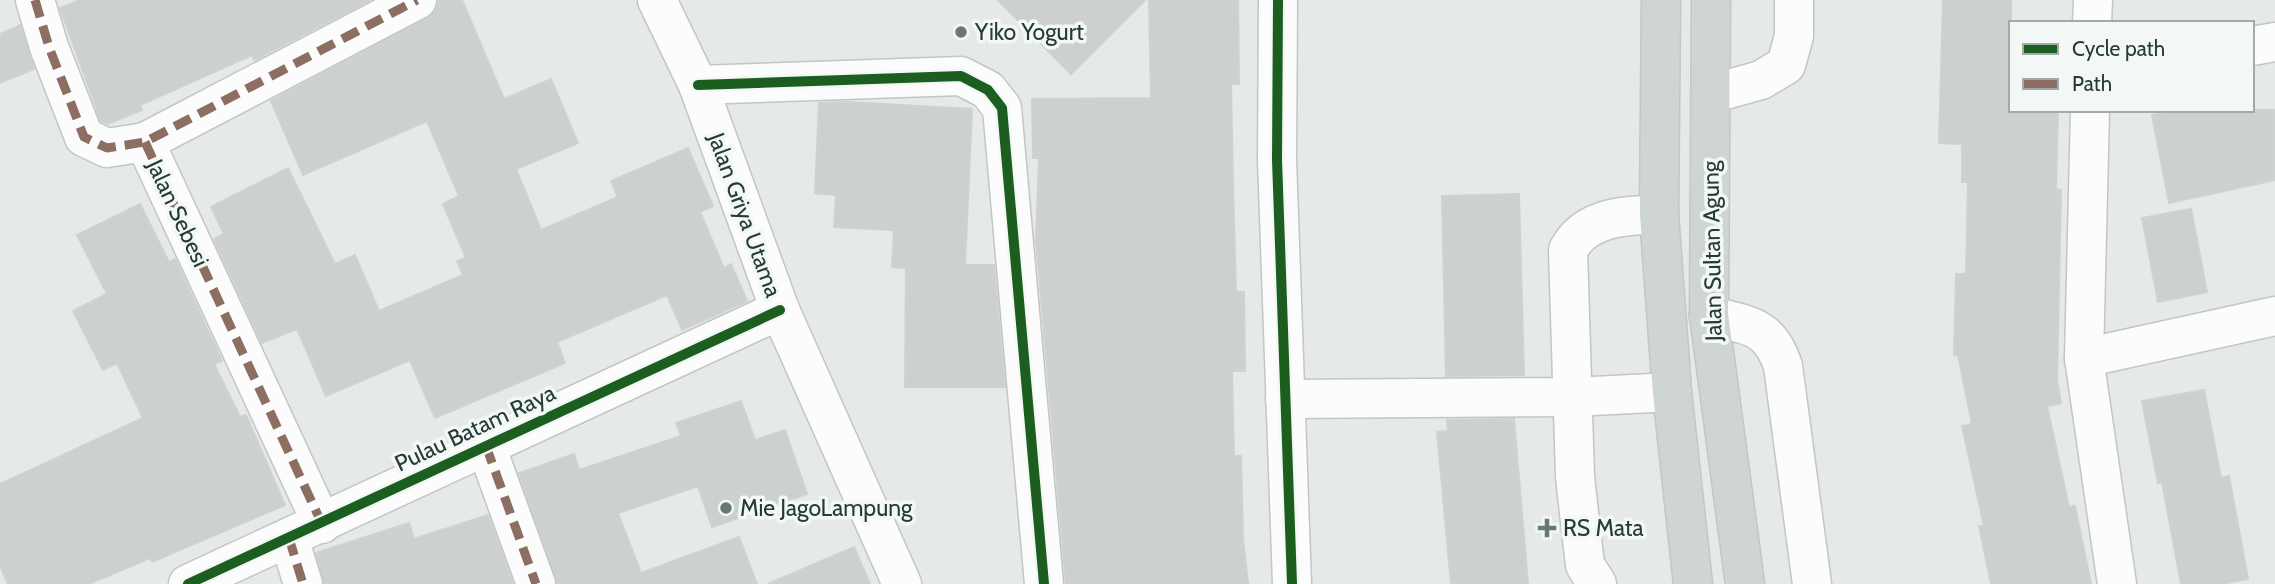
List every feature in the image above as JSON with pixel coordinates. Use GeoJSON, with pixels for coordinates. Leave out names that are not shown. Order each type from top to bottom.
{"type":"FeatureCollection","features":[{"type":"Feature","properties":{"kind":"main road","name":"Jalan Sultan Agung"},"geometry":{"type":"LineString","coordinates":[[1661,0],[1660,214],[1672,392],[1693,584]]}},
{"type":"Feature","properties":{"kind":"main road","name":"Jalan Sultan Agung"},"geometry":{"type":"LineString","coordinates":[[1711,0],[1709,315],[1745,584]]}},
{"type":"Feature","properties":{"kind":"street"},"geometry":{"type":"LineString","coordinates":[[36,0],[48,47],[84,137],[107,148],[145,142]]}},
{"type":"Feature","properties":{"kind":"street","name":"Jalan Sebesi"},"geometry":{"type":"LineString","coordinates":[[303,584],[306,531],[145,142],[416,0]]}},
{"type":"Feature","properties":{"kind":"street","name":"Jalan Griya Utama"},"geometry":{"type":"LineString","coordinates":[[656,0],[698,85],[780,310],[902,584]]}},
{"type":"Feature","properties":{"kind":"street"},"geometry":{"type":"LineString","coordinates":[[1278,0],[1277,160],[1292,584]]}},
{"type":"Feature","properties":{"kind":"street"},"geometry":{"type":"LineString","coordinates":[[1711,94],[1761,80],[1786,65],[1794,36],[1794,0]]}},
{"type":"Feature","properties":{"kind":"street"},"geometry":{"type":"LineString","coordinates":[[2092,21],[2093,0]]}},
{"type":"Feature","properties":{"kind":"street"},"geometry":{"type":"LineString","coordinates":[[2254,46],[2275,43]]}},
{"type":"Feature","properties":{"kind":"street"},"geometry":{"type":"LineString","coordinates":[[698,85],[961,76],[988,90],[1002,108],[1044,584]]}},
{"type":"Feature","properties":{"kind":"street"},"geometry":{"type":"LineString","coordinates":[[2090,112],[2084,358],[2117,584]]}},
{"type":"Feature","properties":{"kind":"street"},"geometry":{"type":"LineString","coordinates":[[1597,584],[1585,565],[1575,477],[1568,250],[1576,235],[1613,216],[1660,214]]}},
{"type":"Feature","properties":{"kind":"street","name":"Pulau Batam Raya"},"geometry":{"type":"LineString","coordinates":[[188,584],[780,310]]}},
{"type":"Feature","properties":{"kind":"street"},"geometry":{"type":"LineString","coordinates":[[1709,315],[1756,328],[1775,343],[1783,366],[1812,584]]}},
{"type":"Feature","properties":{"kind":"street"},"geometry":{"type":"LineString","coordinates":[[2084,358],[2275,316]]}},
{"type":"Feature","properties":{"kind":"street"},"geometry":{"type":"LineString","coordinates":[[1285,399],[1573,397],[1672,392]]}},
{"type":"Feature","properties":{"kind":"street"},"geometry":{"type":"LineString","coordinates":[[486,446],[536,584]]}},
{"type":"Feature","properties":{"kind":"building"},"geometry":{"type":"Polygon","coordinates":[[[80,0],[370,0],[254,60],[252,55],[140,105],[142,110],[108,124],[101,121],[60,8],[80,0]]]}},
{"type":"Feature","properties":{"kind":"building"},"geometry":{"type":"Polygon","coordinates":[[[439,0],[462,0],[504,99],[551,79],[578,143],[516,169],[541,230],[618,197],[611,181],[688,148],[713,206],[700,212],[724,268],[731,264],[747,301],[682,330],[667,295],[557,342],[565,363],[435,418],[410,360],[326,396],[297,329],[262,343],[214,239],[224,234],[211,207],[288,168],[335,264],[355,255],[379,311],[463,275],[457,261],[466,258],[443,204],[459,196],[427,121],[303,175],[271,101],[427,19],[436,11],[439,0]]]}},
{"type":"Feature","properties":{"kind":"building"},"geometry":{"type":"Polygon","coordinates":[[[998,0],[1145,0],[1071,74],[998,0]]]}},
{"type":"Feature","properties":{"kind":"building"},"geometry":{"type":"Polygon","coordinates":[[[1149,0],[1238,0],[1239,84],[1231,84],[1236,292],[1244,292],[1245,371],[1232,371],[1234,456],[1241,456],[1243,539],[1248,584],[1066,584],[1036,241],[1039,158],[1033,158],[1032,99],[1151,98],[1149,0]]]}},
{"type":"Feature","properties":{"kind":"building"},"geometry":{"type":"Polygon","coordinates":[[[1943,0],[2011,0],[2009,112],[2058,112],[2056,189],[2061,190],[2057,381],[2061,403],[2047,406],[2069,507],[2075,506],[2091,584],[1991,584],[1979,526],[1984,526],[1962,426],[1972,424],[1958,355],[1954,355],[1956,274],[1966,274],[1968,182],[1962,182],[1962,144],[1939,143],[1943,0]]]}},
{"type":"Feature","properties":{"kind":"building"},"geometry":{"type":"Polygon","coordinates":[[[20,25],[34,69],[0,83],[0,34],[20,25]]]}},
{"type":"Feature","properties":{"kind":"building"},"geometry":{"type":"Polygon","coordinates":[[[848,102],[972,109],[965,265],[994,265],[1005,387],[905,387],[906,268],[892,267],[894,230],[834,227],[836,195],[815,193],[819,103],[848,102]]]}},
{"type":"Feature","properties":{"kind":"building"},"geometry":{"type":"Polygon","coordinates":[[[2275,110],[2275,180],[2169,203],[2152,115],[2167,112],[2275,110]]]}},
{"type":"Feature","properties":{"kind":"building"},"geometry":{"type":"Polygon","coordinates":[[[1519,194],[1524,375],[1446,376],[1442,196],[1519,194]]]}},
{"type":"Feature","properties":{"kind":"building"},"geometry":{"type":"Polygon","coordinates":[[[140,204],[169,262],[175,259],[222,361],[214,364],[240,417],[246,415],[285,505],[152,562],[150,558],[89,584],[8,584],[0,566],[0,484],[143,418],[117,363],[103,370],[73,311],[107,294],[77,235],[140,204]]]}},
{"type":"Feature","properties":{"kind":"building"},"geometry":{"type":"Polygon","coordinates":[[[2191,209],[2207,292],[2158,302],[2142,218],[2191,209]]]}},
{"type":"Feature","properties":{"kind":"building"},"geometry":{"type":"Polygon","coordinates":[[[2204,390],[2221,478],[2229,476],[2248,579],[2221,584],[2181,584],[2162,482],[2158,483],[2142,401],[2204,390]]]}},
{"type":"Feature","properties":{"kind":"building"},"geometry":{"type":"Polygon","coordinates":[[[741,401],[755,440],[785,430],[807,494],[712,527],[698,486],[618,513],[641,573],[739,537],[757,584],[557,584],[519,473],[574,454],[579,470],[681,436],[676,423],[741,401]]]}},
{"type":"Feature","properties":{"kind":"building"},"geometry":{"type":"Polygon","coordinates":[[[1514,419],[1528,584],[1451,584],[1437,432],[1448,431],[1447,420],[1514,419]]]}},
{"type":"Feature","properties":{"kind":"building"},"geometry":{"type":"Polygon","coordinates":[[[488,515],[513,584],[324,584],[316,553],[409,523],[414,539],[488,515]]]}},
{"type":"Feature","properties":{"kind":"building"},"geometry":{"type":"Polygon","coordinates":[[[854,547],[870,584],[768,584],[854,547]]]}},
{"type":"Feature","properties":{"kind":"marked path"},"geometry":{"type":"LineString","coordinates":[[35,0],[49,47],[84,137],[107,148],[145,142],[417,0]]}},
{"type":"Feature","properties":{"kind":"marked path"},"geometry":{"type":"LineString","coordinates":[[145,142],[322,524]]}},
{"type":"Feature","properties":{"kind":"marked path"},"geometry":{"type":"LineString","coordinates":[[486,446],[536,584]]}},
{"type":"Feature","properties":{"kind":"marked path"},"geometry":{"type":"LineString","coordinates":[[289,538],[303,584]]}},
{"type":"Feature","properties":{"kind":"cycle path"},"geometry":{"type":"LineString","coordinates":[[1278,0],[1277,160],[1292,584]]}},
{"type":"Feature","properties":{"kind":"cycle path"},"geometry":{"type":"LineString","coordinates":[[698,85],[961,76],[988,90],[1002,108],[1044,584]]}},
{"type":"Feature","properties":{"kind":"cycle path"},"geometry":{"type":"LineString","coordinates":[[188,584],[780,310]]}},
{"type":"Feature","properties":{"kind":"place","name":"Yiko Yogurt"},"geometry":{"type":"Point","coordinates":[961,32]}},
{"type":"Feature","properties":{"kind":"place","name":"Mie JagoLampung"},"geometry":{"type":"Point","coordinates":[726,508]}},
{"type":"Feature","properties":{"kind":"place","name":"RS Mata"},"geometry":{"type":"Point","coordinates":[1547,528]}}]}
